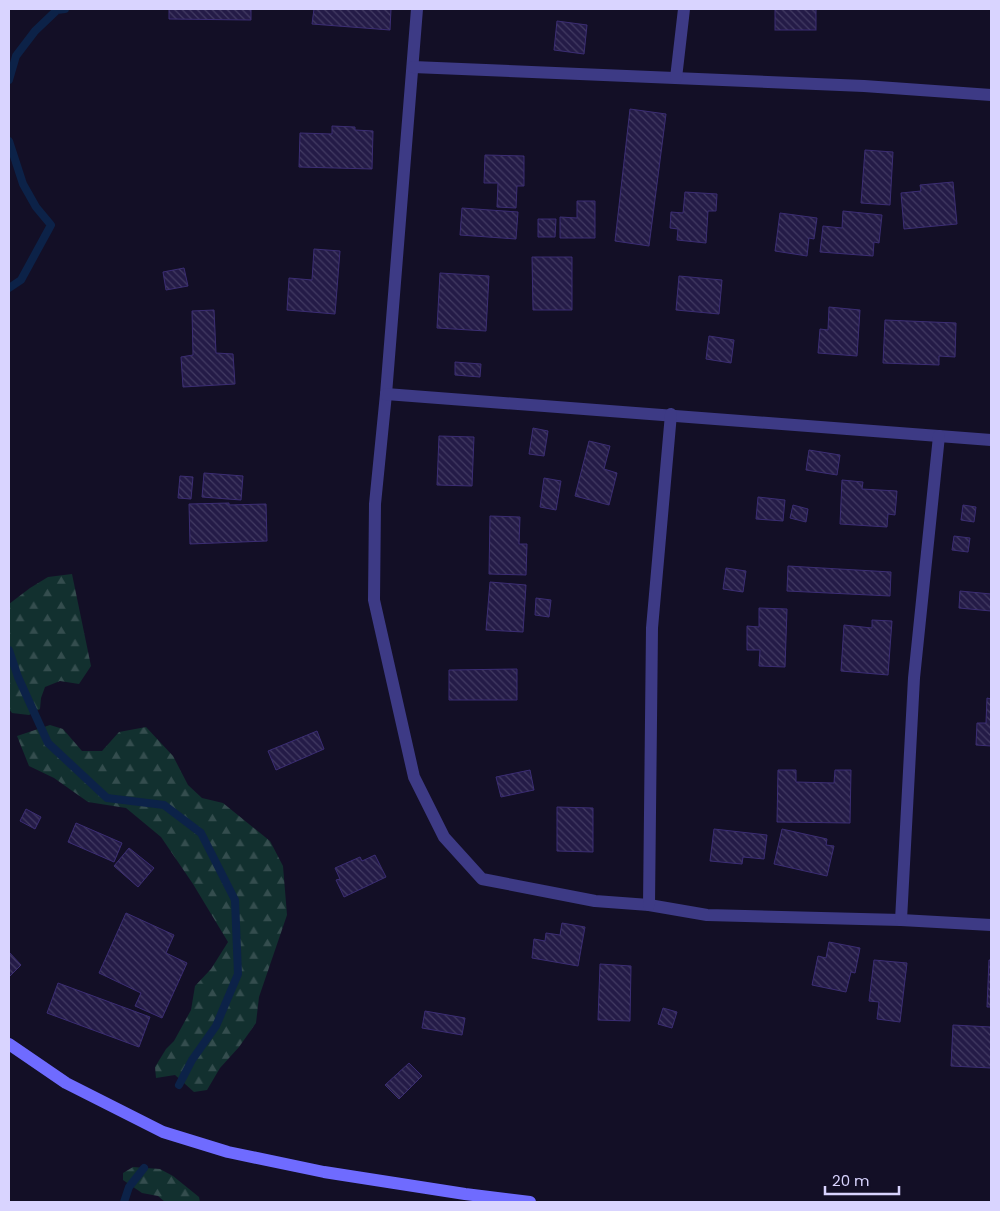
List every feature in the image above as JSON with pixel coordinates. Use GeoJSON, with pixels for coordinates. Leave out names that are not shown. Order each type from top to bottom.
{"type":"FeatureCollection","features":[{"type":"Feature","properties":{"kind":"main road"},"geometry":{"type":"LineString","coordinates":[[9,1044],[66,1083],[163,1132],[228,1152],[324,1172],[497,1200],[530,1202]]}},
{"type":"Feature","properties":{"kind":"street"},"geometry":{"type":"LineString","coordinates":[[417,9],[386,394],[375,504],[374,600],[414,778],[444,837],[482,879],[595,901],[649,905],[707,915],[901,920],[991,925]]}},
{"type":"Feature","properties":{"kind":"street"},"geometry":{"type":"LineString","coordinates":[[676,78],[684,9]]}},
{"type":"Feature","properties":{"kind":"street"},"geometry":{"type":"LineString","coordinates":[[413,68],[864,86],[991,95]]}},
{"type":"Feature","properties":{"kind":"street"},"geometry":{"type":"LineString","coordinates":[[386,394],[671,414],[991,440]]}},
{"type":"Feature","properties":{"kind":"street"},"geometry":{"type":"LineString","coordinates":[[649,905],[652,628],[671,414]]}},
{"type":"Feature","properties":{"kind":"street"},"geometry":{"type":"LineString","coordinates":[[901,920],[914,678],[939,436]]}},
{"type":"Feature","properties":{"kind":"green space"},"geometry":{"type":"Polygon","coordinates":[[[72,574],[91,666],[79,684],[60,681],[45,687],[40,709],[29,715],[12,713],[9,709],[9,604],[48,577],[72,574]]]}},
{"type":"Feature","properties":{"kind":"green space"},"geometry":{"type":"Polygon","coordinates":[[[50,725],[63,729],[82,751],[102,751],[119,732],[146,727],[173,756],[188,785],[202,798],[223,803],[270,841],[283,866],[287,915],[259,997],[256,1023],[239,1047],[220,1068],[207,1090],[194,1092],[175,1075],[156,1078],[155,1067],[166,1049],[174,1041],[191,1010],[195,986],[211,969],[228,942],[193,884],[161,837],[126,808],[88,802],[54,778],[29,766],[17,736],[50,725]]]}},
{"type":"Feature","properties":{"kind":"green space"},"geometry":{"type":"Polygon","coordinates":[[[133,1167],[160,1169],[173,1176],[199,1197],[200,1202],[165,1202],[158,1196],[142,1193],[123,1180],[123,1173],[133,1167]]]}},
{"type":"Feature","properties":{"kind":"building"},"geometry":{"type":"Polygon","coordinates":[[[169,9],[251,9],[251,20],[169,19],[169,9]]]}},
{"type":"Feature","properties":{"kind":"building"},"geometry":{"type":"Polygon","coordinates":[[[314,9],[391,9],[390,30],[312,24],[314,9]]]}},
{"type":"Feature","properties":{"kind":"building"},"geometry":{"type":"Polygon","coordinates":[[[775,9],[816,9],[816,30],[775,30],[775,9]]]}},
{"type":"Feature","properties":{"kind":"building"},"geometry":{"type":"Polygon","coordinates":[[[557,21],[587,25],[584,54],[554,50],[557,21]]]}},
{"type":"Feature","properties":{"kind":"building"},"geometry":{"type":"Polygon","coordinates":[[[630,109],[666,114],[649,246],[615,241],[630,109]]]}},
{"type":"Feature","properties":{"kind":"building"},"geometry":{"type":"Polygon","coordinates":[[[332,126],[355,127],[355,130],[373,131],[372,169],[299,167],[300,133],[332,134],[332,126]]]}},
{"type":"Feature","properties":{"kind":"building"},"geometry":{"type":"Polygon","coordinates":[[[865,150],[893,152],[890,205],[861,203],[865,150]]]}},
{"type":"Feature","properties":{"kind":"building"},"geometry":{"type":"Polygon","coordinates":[[[485,155],[524,156],[524,186],[517,186],[516,208],[497,207],[498,183],[484,183],[485,155]]]}},
{"type":"Feature","properties":{"kind":"building"},"geometry":{"type":"Polygon","coordinates":[[[953,182],[957,224],[904,229],[901,193],[921,191],[920,185],[953,182]]]}},
{"type":"Feature","properties":{"kind":"building"},"geometry":{"type":"Polygon","coordinates":[[[685,192],[717,194],[716,211],[708,211],[706,243],[677,240],[678,229],[670,228],[671,212],[683,213],[685,192]]]}},
{"type":"Feature","properties":{"kind":"building"},"geometry":{"type":"Polygon","coordinates":[[[577,201],[595,201],[595,238],[560,238],[560,217],[577,218],[577,201]]]}},
{"type":"Feature","properties":{"kind":"building"},"geometry":{"type":"Polygon","coordinates":[[[462,208],[518,212],[516,239],[460,235],[462,208]]]}},
{"type":"Feature","properties":{"kind":"building"},"geometry":{"type":"Polygon","coordinates":[[[843,211],[882,215],[879,243],[874,242],[873,256],[820,252],[823,226],[842,228],[843,211]]]}},
{"type":"Feature","properties":{"kind":"building"},"geometry":{"type":"Polygon","coordinates":[[[780,213],[817,218],[814,239],[809,238],[807,256],[775,251],[780,213]]]}},
{"type":"Feature","properties":{"kind":"building"},"geometry":{"type":"Polygon","coordinates":[[[538,219],[556,219],[555,237],[538,237],[538,219]]]}},
{"type":"Feature","properties":{"kind":"building"},"geometry":{"type":"Polygon","coordinates":[[[314,249],[340,251],[335,314],[287,310],[289,278],[312,280],[314,249]]]}},
{"type":"Feature","properties":{"kind":"building"},"geometry":{"type":"Polygon","coordinates":[[[532,257],[572,257],[572,310],[533,310],[532,257]]]}},
{"type":"Feature","properties":{"kind":"building"},"geometry":{"type":"Polygon","coordinates":[[[184,268],[188,286],[166,290],[163,272],[184,268]]]}},
{"type":"Feature","properties":{"kind":"building"},"geometry":{"type":"Polygon","coordinates":[[[440,273],[489,276],[486,331],[437,328],[440,273]]]}},
{"type":"Feature","properties":{"kind":"building"},"geometry":{"type":"Polygon","coordinates":[[[679,276],[722,280],[719,314],[676,310],[679,276]]]}},
{"type":"Feature","properties":{"kind":"building"},"geometry":{"type":"Polygon","coordinates":[[[829,307],[860,310],[857,356],[818,353],[820,329],[828,330],[829,307]]]}},
{"type":"Feature","properties":{"kind":"building"},"geometry":{"type":"Polygon","coordinates":[[[214,310],[216,353],[233,354],[235,384],[183,387],[181,357],[193,355],[192,311],[214,310]]]}},
{"type":"Feature","properties":{"kind":"building"},"geometry":{"type":"Polygon","coordinates":[[[885,320],[956,323],[955,357],[939,356],[939,365],[883,363],[885,320]]]}},
{"type":"Feature","properties":{"kind":"building"},"geometry":{"type":"Polygon","coordinates":[[[709,336],[734,340],[731,363],[706,359],[709,336]]]}},
{"type":"Feature","properties":{"kind":"building"},"geometry":{"type":"Polygon","coordinates":[[[455,362],[481,364],[480,377],[455,375],[455,362]]]}},
{"type":"Feature","properties":{"kind":"building"},"geometry":{"type":"Polygon","coordinates":[[[533,428],[548,431],[544,456],[529,454],[533,428]]]}},
{"type":"Feature","properties":{"kind":"building"},"geometry":{"type":"Polygon","coordinates":[[[439,436],[474,437],[472,486],[437,485],[439,436]]]}},
{"type":"Feature","properties":{"kind":"building"},"geometry":{"type":"Polygon","coordinates":[[[589,441],[610,446],[604,469],[617,473],[609,505],[575,496],[589,441]]]}},
{"type":"Feature","properties":{"kind":"building"},"geometry":{"type":"Polygon","coordinates":[[[809,450],[840,455],[837,475],[806,470],[809,450]]]}},
{"type":"Feature","properties":{"kind":"building"},"geometry":{"type":"Polygon","coordinates":[[[204,473],[243,476],[241,500],[202,497],[204,473]]]}},
{"type":"Feature","properties":{"kind":"building"},"geometry":{"type":"Polygon","coordinates":[[[180,476],[193,477],[191,499],[178,498],[180,476]]]}},
{"type":"Feature","properties":{"kind":"building"},"geometry":{"type":"Polygon","coordinates":[[[544,478],[561,481],[556,510],[540,507],[544,478]]]}},
{"type":"Feature","properties":{"kind":"building"},"geometry":{"type":"Polygon","coordinates":[[[842,480],[863,482],[862,489],[897,491],[895,515],[888,514],[887,527],[840,524],[842,480]]]}},
{"type":"Feature","properties":{"kind":"building"},"geometry":{"type":"Polygon","coordinates":[[[758,497],[785,500],[783,521],[756,519],[758,497]]]}},
{"type":"Feature","properties":{"kind":"building"},"geometry":{"type":"Polygon","coordinates":[[[229,503],[229,505],[266,504],[267,541],[190,544],[189,504],[229,503]]]}},
{"type":"Feature","properties":{"kind":"building"},"geometry":{"type":"Polygon","coordinates":[[[793,505],[808,509],[806,522],[790,518],[793,505]]]}},
{"type":"Feature","properties":{"kind":"building"},"geometry":{"type":"Polygon","coordinates":[[[963,505],[976,507],[974,522],[961,520],[963,505]]]}},
{"type":"Feature","properties":{"kind":"building"},"geometry":{"type":"Polygon","coordinates":[[[490,516],[520,517],[519,544],[527,544],[526,575],[489,574],[490,516]]]}},
{"type":"Feature","properties":{"kind":"building"},"geometry":{"type":"Polygon","coordinates":[[[954,536],[970,538],[968,552],[952,550],[954,536]]]}},
{"type":"Feature","properties":{"kind":"building"},"geometry":{"type":"Polygon","coordinates":[[[788,566],[891,572],[890,596],[787,591],[788,566]]]}},
{"type":"Feature","properties":{"kind":"building"},"geometry":{"type":"Polygon","coordinates":[[[726,568],[746,571],[743,592],[723,589],[726,568]]]}},
{"type":"Feature","properties":{"kind":"building"},"geometry":{"type":"Polygon","coordinates":[[[490,582],[526,585],[523,632],[486,630],[490,582]]]}},
{"type":"Feature","properties":{"kind":"building"},"geometry":{"type":"Polygon","coordinates":[[[960,591],[991,594],[991,611],[959,608],[960,591]]]}},
{"type":"Feature","properties":{"kind":"building"},"geometry":{"type":"Polygon","coordinates":[[[536,598],[551,600],[549,617],[535,615],[536,598]]]}},
{"type":"Feature","properties":{"kind":"building"},"geometry":{"type":"Polygon","coordinates":[[[759,608],[787,609],[785,667],[759,666],[760,650],[747,650],[747,626],[759,627],[759,608]]]}},
{"type":"Feature","properties":{"kind":"building"},"geometry":{"type":"Polygon","coordinates":[[[872,620],[892,621],[888,675],[841,671],[844,625],[872,628],[872,620]]]}},
{"type":"Feature","properties":{"kind":"building"},"geometry":{"type":"Polygon","coordinates":[[[517,669],[517,700],[449,700],[449,670],[517,669]]]}},
{"type":"Feature","properties":{"kind":"building"},"geometry":{"type":"Polygon","coordinates":[[[987,698],[991,699],[991,746],[976,745],[977,723],[986,723],[987,698]]]}},
{"type":"Feature","properties":{"kind":"building"},"geometry":{"type":"Polygon","coordinates":[[[317,731],[324,749],[276,770],[268,751],[317,731]]]}},
{"type":"Feature","properties":{"kind":"building"},"geometry":{"type":"Polygon","coordinates":[[[530,770],[534,790],[501,797],[496,777],[530,770]]]}},
{"type":"Feature","properties":{"kind":"building"},"geometry":{"type":"Polygon","coordinates":[[[778,770],[796,770],[796,782],[834,783],[835,770],[851,770],[850,823],[777,822],[778,770]]]}},
{"type":"Feature","properties":{"kind":"building"},"geometry":{"type":"Polygon","coordinates":[[[557,807],[593,808],[593,852],[557,851],[557,807]]]}},
{"type":"Feature","properties":{"kind":"building"},"geometry":{"type":"Polygon","coordinates":[[[26,809],[41,817],[35,829],[20,821],[26,809]]]}},
{"type":"Feature","properties":{"kind":"building"},"geometry":{"type":"Polygon","coordinates":[[[76,823],[122,843],[114,862],[68,842],[76,823]]]}},
{"type":"Feature","properties":{"kind":"building"},"geometry":{"type":"Polygon","coordinates":[[[714,829],[767,835],[764,859],[743,857],[742,864],[710,861],[714,829]]]}},
{"type":"Feature","properties":{"kind":"building"},"geometry":{"type":"Polygon","coordinates":[[[782,829],[827,839],[826,845],[834,846],[827,876],[774,864],[782,829]]]}},
{"type":"Feature","properties":{"kind":"building"},"geometry":{"type":"Polygon","coordinates":[[[129,848],[154,868],[138,887],[114,866],[129,848]]]}},
{"type":"Feature","properties":{"kind":"building"},"geometry":{"type":"Polygon","coordinates":[[[375,855],[386,877],[344,897],[336,880],[340,879],[335,868],[360,857],[362,861],[375,855]]]}},
{"type":"Feature","properties":{"kind":"building"},"geometry":{"type":"Polygon","coordinates":[[[126,913],[174,935],[166,953],[187,963],[162,1018],[135,1006],[141,993],[99,973],[126,913]]]}},
{"type":"Feature","properties":{"kind":"building"},"geometry":{"type":"Polygon","coordinates":[[[562,923],[585,927],[578,966],[532,958],[534,939],[545,941],[546,933],[560,935],[562,923]]]}},
{"type":"Feature","properties":{"kind":"building"},"geometry":{"type":"Polygon","coordinates":[[[829,942],[860,948],[855,973],[851,972],[846,992],[812,985],[818,956],[826,958],[829,942]]]}},
{"type":"Feature","properties":{"kind":"building"},"geometry":{"type":"Polygon","coordinates":[[[9,952],[21,965],[9,977],[9,952]]]}},
{"type":"Feature","properties":{"kind":"building"},"geometry":{"type":"Polygon","coordinates":[[[874,960],[907,963],[900,1022],[877,1019],[879,1002],[869,1001],[874,960]]]}},
{"type":"Feature","properties":{"kind":"building"},"geometry":{"type":"Polygon","coordinates":[[[989,960],[991,960],[991,1007],[987,1007],[989,960]]]}},
{"type":"Feature","properties":{"kind":"building"},"geometry":{"type":"Polygon","coordinates":[[[600,964],[631,966],[630,1021],[598,1020],[600,964]]]}},
{"type":"Feature","properties":{"kind":"building"},"geometry":{"type":"Polygon","coordinates":[[[58,983],[150,1017],[139,1047],[47,1013],[58,983]]]}},
{"type":"Feature","properties":{"kind":"building"},"geometry":{"type":"Polygon","coordinates":[[[663,1008],[677,1012],[672,1028],[658,1024],[663,1008]]]}},
{"type":"Feature","properties":{"kind":"building"},"geometry":{"type":"Polygon","coordinates":[[[425,1011],[465,1018],[462,1035],[422,1028],[425,1011]]]}},
{"type":"Feature","properties":{"kind":"building"},"geometry":{"type":"Polygon","coordinates":[[[953,1025],[991,1027],[991,1068],[951,1066],[953,1025]]]}},
{"type":"Feature","properties":{"kind":"building"},"geometry":{"type":"Polygon","coordinates":[[[409,1063],[422,1076],[399,1099],[385,1085],[409,1063]]]}},
{"type":"Feature","properties":{"kind":"waterway"},"geometry":{"type":"LineString","coordinates":[[9,80],[16,56],[35,31],[57,10],[65,9]]}},
{"type":"Feature","properties":{"kind":"waterway"},"geometry":{"type":"LineString","coordinates":[[9,141],[23,184],[36,207],[51,225],[21,280],[9,288]]}},
{"type":"Feature","properties":{"kind":"waterway"},"geometry":{"type":"LineString","coordinates":[[9,650],[18,677],[48,743],[107,798],[164,805],[201,833],[235,900],[238,974],[216,1026],[192,1060],[179,1085]]}},
{"type":"Feature","properties":{"kind":"waterway"},"geometry":{"type":"LineString","coordinates":[[124,1202],[129,1187],[144,1168]]}}]}
